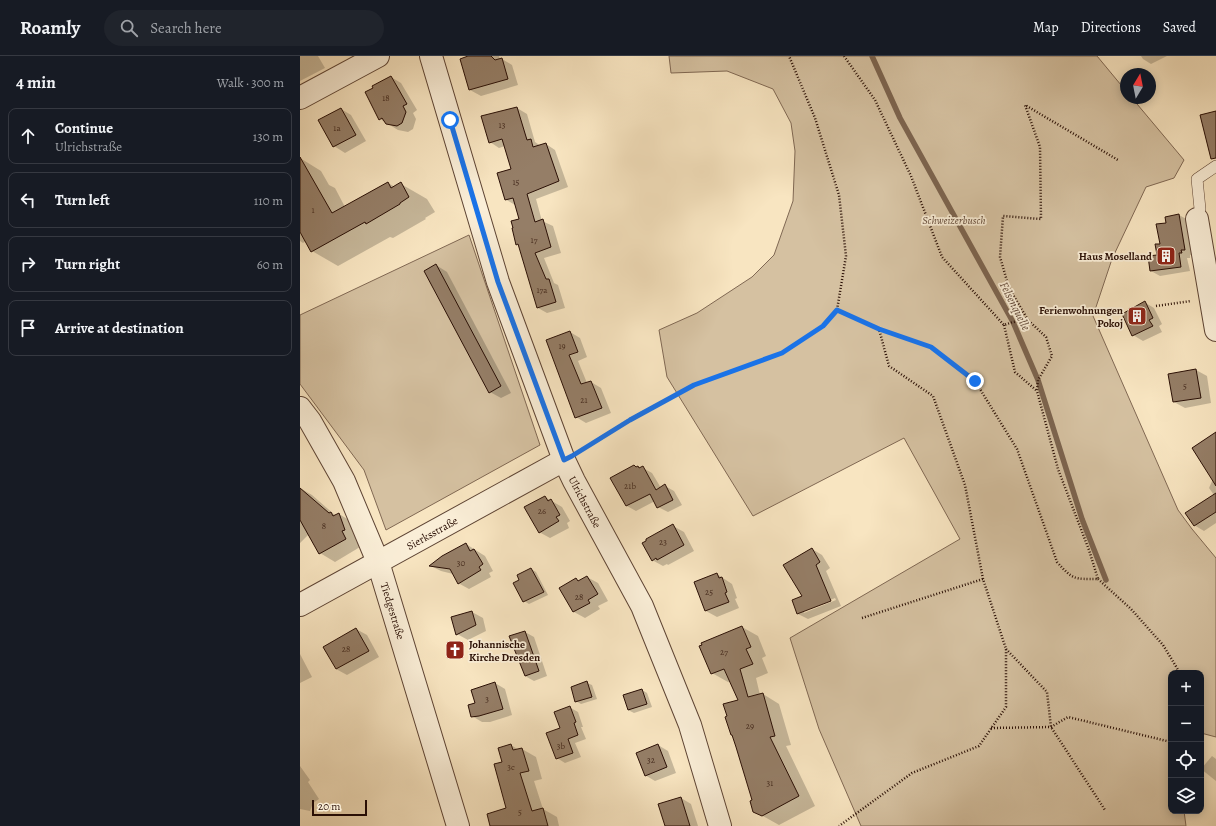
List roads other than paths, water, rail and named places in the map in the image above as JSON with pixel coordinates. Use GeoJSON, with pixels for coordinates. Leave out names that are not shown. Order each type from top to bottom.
{"type":"FeatureCollection","features":[{"type":"Feature","properties":{"kind":"street"},"geometry":{"type":"LineString","coordinates":[[300,98],[378,56]]}},
{"type":"Feature","properties":{"kind":"street","name":"Ulrichstraße"},"geometry":{"type":"LineString","coordinates":[[431,56],[498,282],[564,460],[574,482],[642,606],[690,725],[720,826]]}},
{"type":"Feature","properties":{"kind":"street"},"geometry":{"type":"LineString","coordinates":[[1197,220],[1216,330]]}},
{"type":"Feature","properties":{"kind":"street","name":"Tiedgestraße"},"geometry":{"type":"LineString","coordinates":[[300,408],[310,421],[344,481],[378,562],[458,826]]}},
{"type":"Feature","properties":{"kind":"street","name":"Sierksstraße"},"geometry":{"type":"LineString","coordinates":[[300,605],[564,460]]}},
{"type":"Feature","properties":{"kind":"lane"},"geometry":{"type":"LineString","coordinates":[[1197,220],[1200,210],[1197,179],[1216,166]]}},
{"type":"Feature","properties":{"kind":"waterway","name":"Felsenquelle"},"geometry":{"type":"LineString","coordinates":[[872,56],[900,118],[1013,322],[1038,380],[1082,519],[1106,580]]}},
{"type":"Feature","properties":{"kind":"place","name":"Haus Moselland"},"geometry":{"type":"Point","coordinates":[1166,256]}},
{"type":"Feature","properties":{"kind":"place","name":"Ferienwohnungen Pokoj"},"geometry":{"type":"Point","coordinates":[1137,316]}},
{"type":"Feature","properties":{"kind":"place","name":"Johannische Kirche Dresden"},"geometry":{"type":"Point","coordinates":[455,650]}},
{"type":"Feature","properties":{"kind":"park label","name":"Schweizerbusch"},"geometry":{"type":"Point","coordinates":[954,220]}}]}
